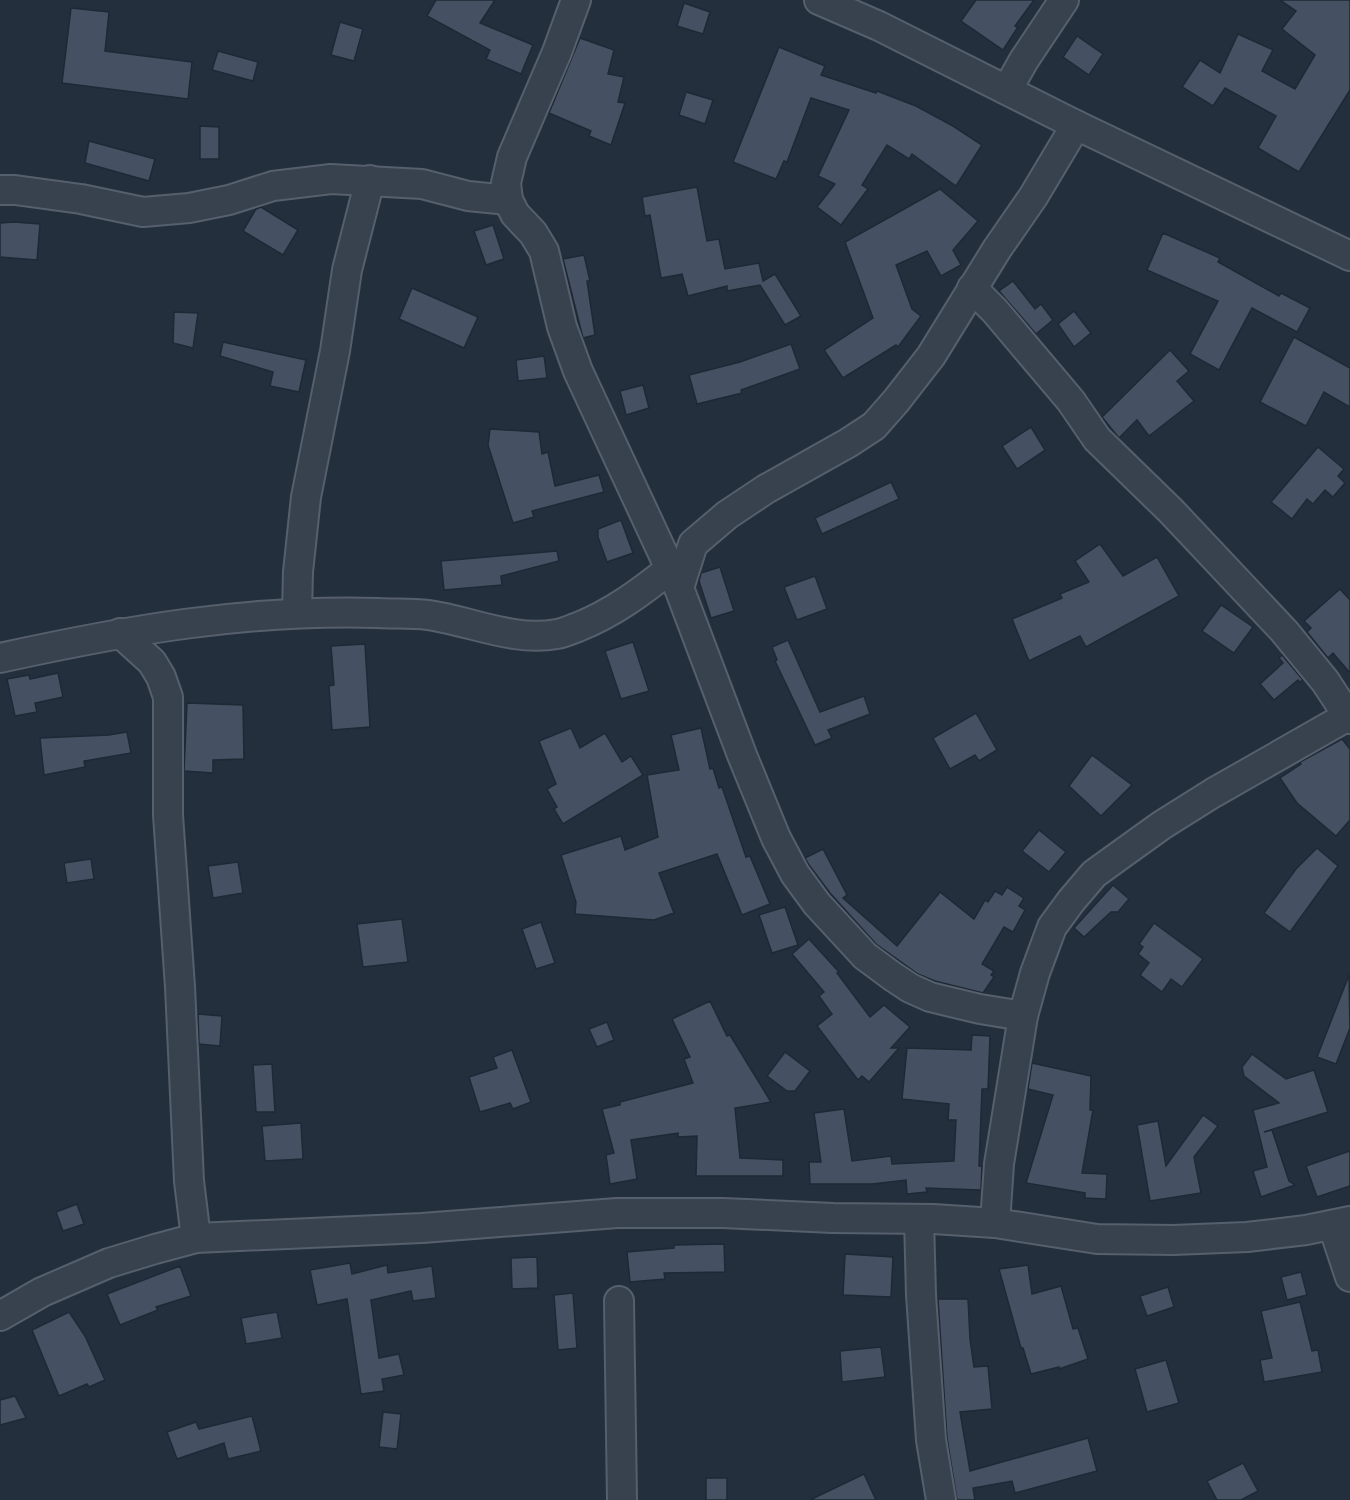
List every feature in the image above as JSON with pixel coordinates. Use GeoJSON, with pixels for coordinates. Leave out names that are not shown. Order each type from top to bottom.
{"type":"FeatureCollection","features":[{"type":"Feature","properties":{"kind":"street"},"geometry":{"type":"LineString","coordinates":[[576,0],[557,52],[512,157],[506,183],[508,200],[515,214],[533,233],[544,251],[562,327],[578,371],[674,579],[776,838],[795,874],[817,904],[865,956],[910,988],[930,997],[959,1005],[1023,1016]]}},
{"type":"Feature","properties":{"kind":"street"},"geometry":{"type":"LineString","coordinates":[[819,0],[879,26],[1076,125],[1350,256]]}},
{"type":"Feature","properties":{"kind":"street"},"geometry":{"type":"LineString","coordinates":[[1007,90],[1064,0]]}},
{"type":"Feature","properties":{"kind":"street"},"geometry":{"type":"LineString","coordinates":[[0,658],[120,633],[231,617],[297,613],[427,615],[520,636],[558,634],[598,619],[674,579],[693,544],[728,515],[766,489],[874,426],[930,356],[1033,197],[1076,125]]}},
{"type":"Feature","properties":{"kind":"street"},"geometry":{"type":"LineString","coordinates":[[0,190],[81,199],[143,212],[189,208],[229,200],[273,186],[331,179],[422,184],[468,196],[508,200]]}},
{"type":"Feature","properties":{"kind":"street"},"geometry":{"type":"LineString","coordinates":[[297,613],[298,572],[306,497],[347,270],[370,180]]}},
{"type":"Feature","properties":{"kind":"street"},"geometry":{"type":"LineString","coordinates":[[972,288],[1071,401],[1097,439],[1171,511],[1284,631],[1326,681],[1349,717],[1179,814],[1094,874],[1052,927],[1035,973],[1023,1016],[999,1164],[995,1223]]}},
{"type":"Feature","properties":{"kind":"street"},"geometry":{"type":"LineString","coordinates":[[653,533],[693,544]]}},
{"type":"Feature","properties":{"kind":"street"},"geometry":{"type":"LineString","coordinates":[[120,633],[152,662],[161,677],[168,697],[168,815],[180,987],[189,1181],[196,1238]]}},
{"type":"Feature","properties":{"kind":"street"},"geometry":{"type":"LineString","coordinates":[[0,1316],[42,1292],[109,1263],[196,1238],[422,1228],[617,1213],[723,1213],[995,1223],[1097,1239],[1173,1240],[1247,1237],[1341,1223],[1350,1277]]}},
{"type":"Feature","properties":{"kind":"street"},"geometry":{"type":"LineString","coordinates":[[919,1219],[921,1295],[931,1440],[941,1500]]}},
{"type":"Feature","properties":{"kind":"street"},"geometry":{"type":"LineString","coordinates":[[620,1301],[622,1500]]}},
{"type":"Feature","properties":{"kind":"building"},"geometry":{"type":"Polygon","coordinates":[[[436,0],[495,0],[480,23],[533,45],[521,74],[486,59],[490,50],[427,16],[436,0]]]}},
{"type":"Feature","properties":{"kind":"building"},"geometry":{"type":"Polygon","coordinates":[[[976,0],[1034,0],[1015,26],[1018,27],[1003,50],[961,21],[976,0]]]}},
{"type":"Feature","properties":{"kind":"building"},"geometry":{"type":"Polygon","coordinates":[[[1280,0],[1350,0],[1350,90],[1299,172],[1258,148],[1276,116],[1225,88],[1213,106],[1182,87],[1200,60],[1220,73],[1238,34],[1273,50],[1262,71],[1295,89],[1315,55],[1282,29],[1296,11],[1280,0]]]}},
{"type":"Feature","properties":{"kind":"building"},"geometry":{"type":"Polygon","coordinates":[[[684,3],[710,12],[703,34],[677,26],[684,3]]]}},
{"type":"Feature","properties":{"kind":"building"},"geometry":{"type":"Polygon","coordinates":[[[71,8],[109,12],[105,51],[192,62],[188,99],[62,83],[71,8]]]}},
{"type":"Feature","properties":{"kind":"building"},"geometry":{"type":"Polygon","coordinates":[[[340,22],[363,29],[354,61],[331,55],[340,22]]]}},
{"type":"Feature","properties":{"kind":"building"},"geometry":{"type":"Polygon","coordinates":[[[1077,36],[1103,54],[1089,75],[1063,57],[1077,36]]]}},
{"type":"Feature","properties":{"kind":"building"},"geometry":{"type":"Polygon","coordinates":[[[580,38],[614,50],[608,74],[624,77],[618,102],[625,103],[611,145],[589,136],[591,131],[549,113],[580,38]]]}},
{"type":"Feature","properties":{"kind":"building"},"geometry":{"type":"Polygon","coordinates":[[[779,47],[825,66],[821,75],[876,93],[877,91],[916,106],[982,145],[956,186],[912,154],[909,159],[887,145],[862,185],[868,189],[841,225],[817,207],[835,184],[818,176],[849,110],[811,98],[787,162],[784,161],[776,179],[733,162],[779,47]]]}},
{"type":"Feature","properties":{"kind":"building"},"geometry":{"type":"Polygon","coordinates":[[[218,51],[258,62],[253,81],[212,70],[218,51]]]}},
{"type":"Feature","properties":{"kind":"building"},"geometry":{"type":"Polygon","coordinates":[[[686,92],[713,100],[705,124],[679,115],[686,92]]]}},
{"type":"Feature","properties":{"kind":"building"},"geometry":{"type":"Polygon","coordinates":[[[200,126],[219,127],[219,159],[200,159],[200,126]]]}},
{"type":"Feature","properties":{"kind":"building"},"geometry":{"type":"Polygon","coordinates":[[[89,141],[155,159],[149,181],[85,163],[89,141]]]}},
{"type":"Feature","properties":{"kind":"building"},"geometry":{"type":"Polygon","coordinates":[[[697,187],[707,241],[719,239],[725,269],[759,263],[763,281],[775,274],[801,316],[785,325],[760,285],[727,291],[727,286],[688,296],[682,274],[661,278],[650,215],[645,216],[642,197],[697,187]]]}},
{"type":"Feature","properties":{"kind":"building"},"geometry":{"type":"Polygon","coordinates":[[[940,189],[978,221],[953,250],[961,265],[941,276],[927,251],[896,265],[912,309],[921,316],[898,347],[896,345],[843,378],[824,350],[873,318],[845,242],[940,189]]]}},
{"type":"Feature","properties":{"kind":"building"},"geometry":{"type":"Polygon","coordinates":[[[261,207],[298,230],[283,255],[243,231],[256,209],[261,207]]]}},
{"type":"Feature","properties":{"kind":"building"},"geometry":{"type":"Polygon","coordinates":[[[0,223],[40,224],[37,260],[0,257],[0,223]]]}},
{"type":"Feature","properties":{"kind":"building"},"geometry":{"type":"Polygon","coordinates":[[[493,225],[504,259],[486,265],[474,231],[493,225]]]}},
{"type":"Feature","properties":{"kind":"building"},"geometry":{"type":"Polygon","coordinates":[[[1163,233],[1220,258],[1218,262],[1279,296],[1281,293],[1310,308],[1297,332],[1252,308],[1219,370],[1190,354],[1218,301],[1147,270],[1163,233]]]}},
{"type":"Feature","properties":{"kind":"building"},"geometry":{"type":"Polygon","coordinates":[[[584,255],[590,281],[587,281],[595,335],[583,338],[563,259],[584,255]]]}},
{"type":"Feature","properties":{"kind":"building"},"geometry":{"type":"Polygon","coordinates":[[[1013,281],[1035,309],[1041,304],[1053,320],[1036,334],[999,291],[1013,281]]]}},
{"type":"Feature","properties":{"kind":"building"},"geometry":{"type":"Polygon","coordinates":[[[412,288],[478,317],[464,348],[399,319],[412,288]]]}},
{"type":"Feature","properties":{"kind":"building"},"geometry":{"type":"Polygon","coordinates":[[[1074,311],[1091,333],[1074,347],[1058,324],[1074,311]]]}},
{"type":"Feature","properties":{"kind":"building"},"geometry":{"type":"Polygon","coordinates":[[[174,312],[198,313],[193,348],[173,343],[174,312]]]}},
{"type":"Feature","properties":{"kind":"building"},"geometry":{"type":"Polygon","coordinates":[[[1294,337],[1350,368],[1350,407],[1324,392],[1306,426],[1260,402],[1294,337]]]}},
{"type":"Feature","properties":{"kind":"building"},"geometry":{"type":"Polygon","coordinates":[[[223,342],[306,360],[299,392],[270,386],[273,372],[220,356],[223,342]]]}},
{"type":"Feature","properties":{"kind":"building"},"geometry":{"type":"Polygon","coordinates":[[[791,344],[800,369],[741,390],[742,393],[697,404],[689,375],[740,362],[791,344]]]}},
{"type":"Feature","properties":{"kind":"building"},"geometry":{"type":"Polygon","coordinates":[[[1170,350],[1189,371],[1177,381],[1194,401],[1149,436],[1137,420],[1119,438],[1102,417],[1170,350]]]}},
{"type":"Feature","properties":{"kind":"building"},"geometry":{"type":"Polygon","coordinates":[[[544,356],[547,378],[518,381],[516,360],[544,356]]]}},
{"type":"Feature","properties":{"kind":"building"},"geometry":{"type":"Polygon","coordinates":[[[643,385],[649,408],[626,415],[620,391],[643,385]]]}},
{"type":"Feature","properties":{"kind":"building"},"geometry":{"type":"Polygon","coordinates":[[[1031,427],[1045,450],[1017,469],[1002,446],[1031,427]]]}},
{"type":"Feature","properties":{"kind":"building"},"geometry":{"type":"Polygon","coordinates":[[[490,429],[539,432],[542,454],[548,452],[555,486],[599,475],[604,492],[532,511],[534,517],[513,523],[488,445],[490,429]]]}},
{"type":"Feature","properties":{"kind":"building"},"geometry":{"type":"Polygon","coordinates":[[[1318,447],[1344,469],[1338,476],[1345,483],[1333,497],[1325,490],[1313,504],[1307,499],[1292,519],[1271,502],[1318,447]]]}},
{"type":"Feature","properties":{"kind":"building"},"geometry":{"type":"Polygon","coordinates":[[[891,482],[899,499],[822,534],[815,518],[891,482]]]}},
{"type":"Feature","properties":{"kind":"building"},"geometry":{"type":"Polygon","coordinates":[[[621,520],[633,553],[607,562],[598,537],[598,529],[621,520]]]}},
{"type":"Feature","properties":{"kind":"building"},"geometry":{"type":"Polygon","coordinates":[[[1100,544],[1123,576],[1157,557],[1179,596],[1086,647],[1080,636],[1029,661],[1012,619],[1062,598],[1060,594],[1089,582],[1075,561],[1100,544]]]}},
{"type":"Feature","properties":{"kind":"building"},"geometry":{"type":"Polygon","coordinates":[[[557,551],[559,561],[501,576],[502,585],[444,590],[441,561],[557,551]]]}},
{"type":"Feature","properties":{"kind":"building"},"geometry":{"type":"Polygon","coordinates":[[[720,567],[734,611],[711,618],[699,581],[701,573],[720,567]]]}},
{"type":"Feature","properties":{"kind":"building"},"geometry":{"type":"Polygon","coordinates":[[[815,576],[827,609],[797,620],[784,587],[815,576]]]}},
{"type":"Feature","properties":{"kind":"building"},"geometry":{"type":"Polygon","coordinates":[[[1340,589],[1350,600],[1350,673],[1333,653],[1328,658],[1307,632],[1311,628],[1304,621],[1340,589]]]}},
{"type":"Feature","properties":{"kind":"building"},"geometry":{"type":"Polygon","coordinates":[[[1221,605],[1253,627],[1234,653],[1202,631],[1221,605]]]}},
{"type":"Feature","properties":{"kind":"building"},"geometry":{"type":"Polygon","coordinates":[[[788,640],[820,712],[864,696],[870,714],[828,730],[832,738],[815,745],[775,661],[777,660],[772,647],[788,640]]]}},
{"type":"Feature","properties":{"kind":"building"},"geometry":{"type":"Polygon","coordinates":[[[633,642],[649,691],[621,699],[605,651],[633,642]]]}},
{"type":"Feature","properties":{"kind":"building"},"geometry":{"type":"Polygon","coordinates":[[[365,644],[370,727],[332,730],[329,686],[334,685],[331,646],[365,644]]]}},
{"type":"Feature","properties":{"kind":"building"},"geometry":{"type":"Polygon","coordinates":[[[1282,655],[1303,680],[1300,682],[1298,680],[1274,700],[1260,684],[1283,663],[1279,658],[1282,655]]]}},
{"type":"Feature","properties":{"kind":"building"},"geometry":{"type":"Polygon","coordinates":[[[58,673],[63,697],[35,703],[37,712],[15,716],[7,679],[29,675],[30,679],[58,673]]]}},
{"type":"Feature","properties":{"kind":"building"},"geometry":{"type":"Polygon","coordinates":[[[187,703],[243,705],[244,759],[213,760],[213,773],[184,771],[187,703]]]}},
{"type":"Feature","properties":{"kind":"building"},"geometry":{"type":"Polygon","coordinates":[[[976,713],[997,750],[979,761],[975,755],[950,769],[933,738],[976,713]]]}},
{"type":"Feature","properties":{"kind":"building"},"geometry":{"type":"Polygon","coordinates":[[[571,728],[580,748],[605,733],[622,762],[631,756],[643,775],[563,824],[554,809],[557,807],[547,789],[556,784],[539,741],[571,728]]]}},
{"type":"Feature","properties":{"kind":"building"},"geometry":{"type":"Polygon","coordinates":[[[701,728],[710,769],[713,768],[719,788],[722,787],[746,857],[750,856],[770,904],[742,915],[717,854],[659,873],[674,913],[654,920],[575,914],[576,902],[561,855],[621,836],[625,850],[658,837],[647,775],[679,770],[671,735],[701,728]]]}},
{"type":"Feature","properties":{"kind":"building"},"geometry":{"type":"Polygon","coordinates":[[[127,732],[131,753],[84,761],[85,767],[44,775],[40,738],[127,732]]]}},
{"type":"Feature","properties":{"kind":"building"},"geometry":{"type":"Polygon","coordinates":[[[1342,739],[1350,749],[1350,820],[1336,836],[1297,803],[1280,778],[1301,764],[1300,762],[1342,739]]]}},
{"type":"Feature","properties":{"kind":"building"},"geometry":{"type":"Polygon","coordinates":[[[1092,755],[1132,785],[1101,816],[1069,786],[1092,755]]]}},
{"type":"Feature","properties":{"kind":"building"},"geometry":{"type":"Polygon","coordinates":[[[1039,830],[1066,852],[1049,872],[1022,851],[1039,830]]]}},
{"type":"Feature","properties":{"kind":"building"},"geometry":{"type":"Polygon","coordinates":[[[1317,848],[1338,866],[1290,932],[1264,913],[1296,869],[1317,848]]]}},
{"type":"Feature","properties":{"kind":"building"},"geometry":{"type":"Polygon","coordinates":[[[823,849],[847,895],[843,898],[897,946],[940,892],[974,919],[985,900],[988,902],[995,891],[1002,895],[1007,887],[1024,898],[1019,906],[1025,910],[1013,932],[1004,927],[982,964],[994,971],[991,975],[994,977],[983,993],[935,981],[918,974],[876,944],[830,893],[805,858],[823,849]]]}},
{"type":"Feature","properties":{"kind":"building"},"geometry":{"type":"Polygon","coordinates":[[[91,859],[94,879],[67,883],[64,863],[91,859]]]}},
{"type":"Feature","properties":{"kind":"building"},"geometry":{"type":"Polygon","coordinates":[[[238,862],[243,893],[213,898],[208,866],[238,862]]]}},
{"type":"Feature","properties":{"kind":"building"},"geometry":{"type":"Polygon","coordinates":[[[1113,885],[1129,899],[1118,912],[1111,912],[1084,937],[1074,928],[1113,885]]]}},
{"type":"Feature","properties":{"kind":"building"},"geometry":{"type":"Polygon","coordinates":[[[785,907],[798,945],[772,953],[759,915],[785,907]]]}},
{"type":"Feature","properties":{"kind":"building"},"geometry":{"type":"Polygon","coordinates":[[[402,919],[408,962],[363,967],[357,924],[402,919]]]}},
{"type":"Feature","properties":{"kind":"building"},"geometry":{"type":"Polygon","coordinates":[[[541,922],[555,963],[536,969],[522,929],[541,922]]]}},
{"type":"Feature","properties":{"kind":"building"},"geometry":{"type":"Polygon","coordinates":[[[1154,923],[1203,959],[1182,987],[1171,979],[1162,992],[1140,975],[1149,963],[1138,954],[1143,947],[1139,944],[1154,923]]]}},
{"type":"Feature","properties":{"kind":"building"},"geometry":{"type":"Polygon","coordinates":[[[809,939],[839,972],[837,973],[870,1017],[884,1005],[910,1027],[891,1048],[899,1048],[869,1082],[862,1076],[858,1080],[817,1026],[832,1014],[819,996],[824,992],[792,954],[809,939]]]}},
{"type":"Feature","properties":{"kind":"building"},"geometry":{"type":"Polygon","coordinates":[[[1349,975],[1350,1028],[1336,1064],[1317,1057],[1349,975]]]}},
{"type":"Feature","properties":{"kind":"building"},"geometry":{"type":"Polygon","coordinates":[[[710,1001],[727,1036],[730,1035],[771,1102],[735,1108],[740,1158],[783,1160],[783,1176],[696,1176],[697,1136],[678,1137],[678,1133],[631,1140],[637,1179],[610,1184],[606,1155],[614,1153],[602,1109],[693,1083],[684,1059],[690,1057],[672,1019],[710,1001]]]}},
{"type":"Feature","properties":{"kind":"building"},"geometry":{"type":"Polygon","coordinates":[[[198,1014],[222,1016],[220,1046],[199,1044],[198,1014]]]}},
{"type":"Feature","properties":{"kind":"building"},"geometry":{"type":"Polygon","coordinates":[[[607,1022],[614,1040],[597,1047],[589,1029],[607,1022]]]}},
{"type":"Feature","properties":{"kind":"building"},"geometry":{"type":"Polygon","coordinates":[[[972,1035],[990,1036],[988,1089],[982,1089],[979,1166],[982,1166],[981,1190],[926,1188],[927,1192],[907,1194],[906,1180],[872,1184],[810,1184],[809,1162],[821,1162],[814,1113],[844,1109],[852,1161],[891,1156],[892,1164],[954,1161],[956,1120],[948,1120],[949,1104],[902,1099],[907,1048],[971,1050],[972,1035]]]}},
{"type":"Feature","properties":{"kind":"building"},"geometry":{"type":"Polygon","coordinates":[[[512,1050],[531,1102],[513,1109],[510,1103],[480,1112],[469,1077],[497,1068],[493,1057],[512,1050]]]}},
{"type":"Feature","properties":{"kind":"building"},"geometry":{"type":"Polygon","coordinates":[[[785,1052],[810,1071],[795,1091],[787,1091],[767,1076],[785,1052]]]}},
{"type":"Feature","properties":{"kind":"building"},"geometry":{"type":"Polygon","coordinates":[[[1252,1054],[1286,1079],[1314,1070],[1328,1112],[1264,1132],[1272,1130],[1289,1181],[1295,1185],[1261,1197],[1253,1171],[1267,1167],[1253,1110],[1279,1103],[1244,1076],[1242,1067],[1252,1054]]]}},
{"type":"Feature","properties":{"kind":"building"},"geometry":{"type":"Polygon","coordinates":[[[1032,1063],[1091,1076],[1090,1110],[1093,1110],[1082,1173],[1107,1174],[1106,1199],[1085,1198],[1085,1193],[1026,1183],[1053,1095],[1028,1089],[1032,1063]]]}},
{"type":"Feature","properties":{"kind":"building"},"geometry":{"type":"Polygon","coordinates":[[[272,1064],[275,1112],[256,1112],[253,1065],[272,1064]]]}},
{"type":"Feature","properties":{"kind":"building"},"geometry":{"type":"Polygon","coordinates":[[[1203,1115],[1218,1126],[1194,1157],[1201,1193],[1150,1201],[1137,1125],[1158,1121],[1166,1166],[1203,1115]]]}},
{"type":"Feature","properties":{"kind":"building"},"geometry":{"type":"Polygon","coordinates":[[[301,1123],[303,1159],[265,1161],[262,1126],[301,1123]]]}},
{"type":"Feature","properties":{"kind":"building"},"geometry":{"type":"Polygon","coordinates":[[[1350,1151],[1350,1186],[1317,1197],[1306,1166],[1350,1151]]]}},
{"type":"Feature","properties":{"kind":"building"},"geometry":{"type":"Polygon","coordinates":[[[77,1204],[84,1224],[63,1231],[56,1212],[77,1204]]]}},
{"type":"Feature","properties":{"kind":"building"},"geometry":{"type":"Polygon","coordinates":[[[724,1244],[725,1272],[664,1273],[665,1279],[630,1282],[627,1252],[674,1248],[674,1245],[724,1244]]]}},
{"type":"Feature","properties":{"kind":"building"},"geometry":{"type":"Polygon","coordinates":[[[845,1254],[893,1257],[891,1297],[843,1295],[845,1254]]]}},
{"type":"Feature","properties":{"kind":"building"},"geometry":{"type":"Polygon","coordinates":[[[537,1257],[538,1288],[512,1289],[511,1258],[537,1257]]]}},
{"type":"Feature","properties":{"kind":"building"},"geometry":{"type":"Polygon","coordinates":[[[350,1263],[352,1274],[387,1265],[388,1273],[432,1266],[436,1298],[413,1301],[411,1291],[371,1300],[379,1358],[399,1354],[404,1375],[382,1379],[384,1391],[361,1394],[347,1299],[317,1305],[310,1270],[350,1263]]]}},
{"type":"Feature","properties":{"kind":"building"},"geometry":{"type":"Polygon","coordinates":[[[1028,1265],[1032,1294],[1061,1286],[1073,1329],[1078,1328],[1088,1359],[1059,1369],[1059,1367],[1031,1374],[1023,1348],[1021,1348],[999,1269],[1028,1265]]]}},
{"type":"Feature","properties":{"kind":"building"},"geometry":{"type":"Polygon","coordinates":[[[180,1266],[191,1296],[156,1307],[158,1310],[120,1325],[107,1294],[180,1266]]]}},
{"type":"Feature","properties":{"kind":"building"},"geometry":{"type":"Polygon","coordinates":[[[1301,1272],[1307,1295],[1287,1300],[1281,1277],[1301,1272]]]}},
{"type":"Feature","properties":{"kind":"building"},"geometry":{"type":"Polygon","coordinates":[[[1168,1287],[1174,1307],[1147,1316],[1140,1296],[1168,1287]]]}},
{"type":"Feature","properties":{"kind":"building"},"geometry":{"type":"Polygon","coordinates":[[[573,1293],[577,1348],[558,1350],[554,1295],[573,1293]]]}},
{"type":"Feature","properties":{"kind":"building"},"geometry":{"type":"Polygon","coordinates":[[[938,1299],[968,1299],[974,1367],[988,1366],[992,1409],[960,1412],[970,1471],[1088,1438],[1097,1471],[1015,1493],[1012,1481],[973,1488],[975,1500],[957,1500],[947,1438],[938,1299]]]}},
{"type":"Feature","properties":{"kind":"building"},"geometry":{"type":"Polygon","coordinates":[[[1300,1302],[1312,1351],[1318,1350],[1322,1372],[1264,1382],[1260,1360],[1272,1358],[1261,1311],[1300,1302]]]}},
{"type":"Feature","properties":{"kind":"building"},"geometry":{"type":"Polygon","coordinates":[[[69,1312],[85,1336],[105,1380],[89,1387],[87,1384],[59,1396],[32,1330],[69,1312]]]}},
{"type":"Feature","properties":{"kind":"building"},"geometry":{"type":"Polygon","coordinates":[[[277,1312],[282,1338],[246,1344],[241,1318],[277,1312]]]}},
{"type":"Feature","properties":{"kind":"building"},"geometry":{"type":"Polygon","coordinates":[[[881,1347],[885,1377],[842,1382],[840,1351],[881,1347]]]}},
{"type":"Feature","properties":{"kind":"building"},"geometry":{"type":"Polygon","coordinates":[[[1166,1360],[1179,1403],[1147,1412],[1135,1369],[1166,1360]]]}},
{"type":"Feature","properties":{"kind":"building"},"geometry":{"type":"Polygon","coordinates":[[[15,1396],[26,1418],[0,1425],[0,1400],[15,1396]]]}},
{"type":"Feature","properties":{"kind":"building"},"geometry":{"type":"Polygon","coordinates":[[[383,1412],[401,1414],[397,1449],[379,1447],[383,1412]]]}},
{"type":"Feature","properties":{"kind":"building"},"geometry":{"type":"Polygon","coordinates":[[[252,1416],[261,1451],[228,1459],[224,1443],[177,1459],[167,1432],[196,1422],[199,1429],[252,1416]]]}},
{"type":"Feature","properties":{"kind":"building"},"geometry":{"type":"Polygon","coordinates":[[[1243,1463],[1258,1491],[1241,1500],[1217,1500],[1207,1481],[1243,1463]]]}},
{"type":"Feature","properties":{"kind":"building"},"geometry":{"type":"Polygon","coordinates":[[[864,1474],[876,1500],[810,1500],[864,1474]]]}},
{"type":"Feature","properties":{"kind":"building"},"geometry":{"type":"Polygon","coordinates":[[[706,1478],[727,1478],[727,1500],[706,1500],[706,1478]]]}}]}
